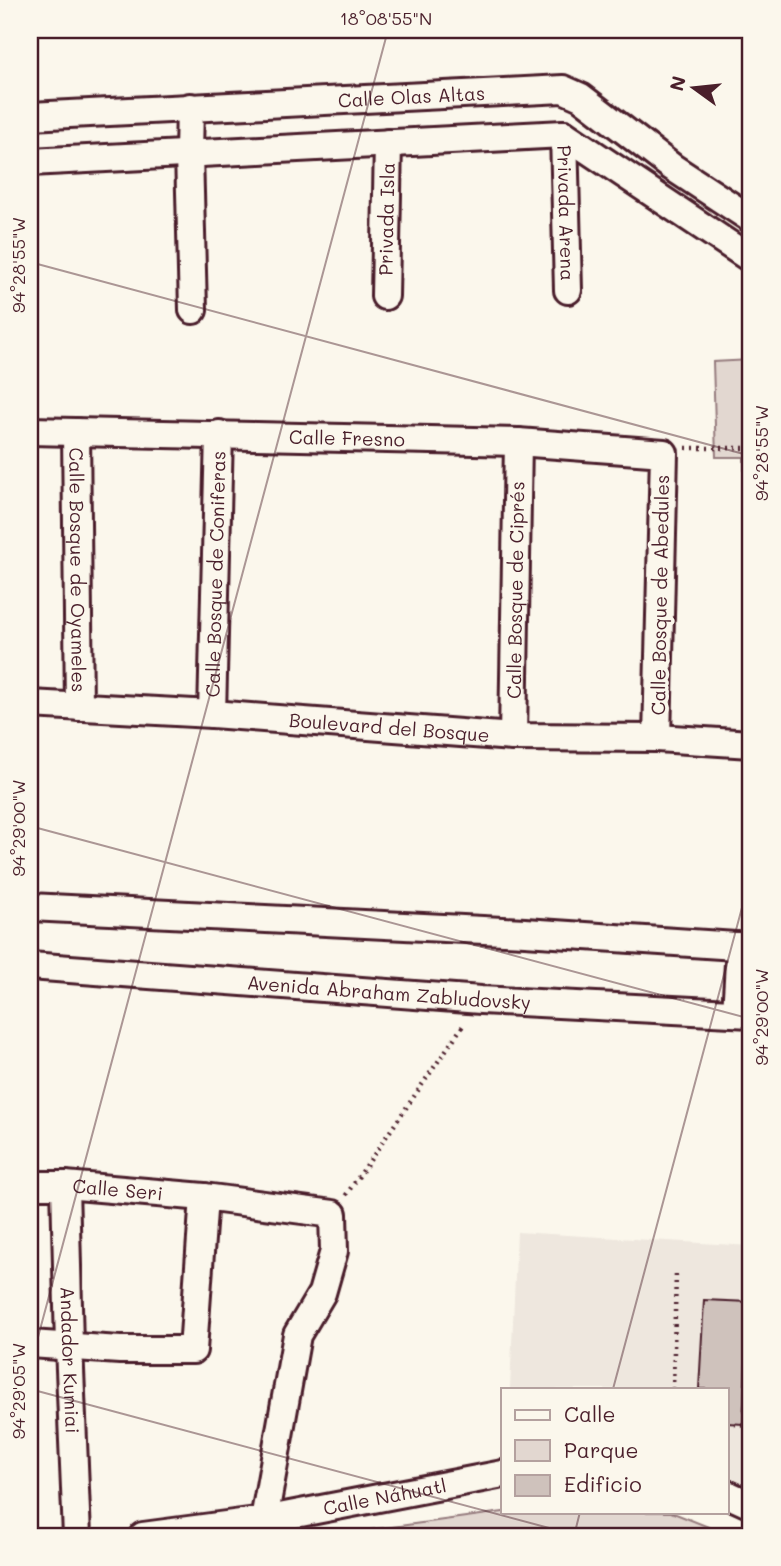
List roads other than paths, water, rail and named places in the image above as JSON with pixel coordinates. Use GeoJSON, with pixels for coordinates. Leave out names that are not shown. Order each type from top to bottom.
{"type":"FeatureCollection","features":[{"type":"Feature","properties":{"kind":"street","name":"Calle Olas Altas"},"geometry":{"type":"LineString","coordinates":[[30,116],[563,89],[581,97],[672,167],[751,219]]}},
{"type":"Feature","properties":{"kind":"street"},"geometry":{"type":"LineString","coordinates":[[190,107],[193,310]]}},
{"type":"Feature","properties":{"kind":"street"},"geometry":{"type":"LineString","coordinates":[[30,162],[564,134],[751,259]]}},
{"type":"Feature","properties":{"kind":"street","name":"Privada Arena"},"geometry":{"type":"LineString","coordinates":[[564,134],[568,290]]}},
{"type":"Feature","properties":{"kind":"street","name":"Privada Isla"},"geometry":{"type":"LineString","coordinates":[[385,296],[388,143]]}},
{"type":"Feature","properties":{"kind":"street"},"geometry":{"type":"LineString","coordinates":[[656,196],[672,167]]}},
{"type":"Feature","properties":{"kind":"street","name":"Calle Fresno"},"geometry":{"type":"LineString","coordinates":[[30,431],[518,442],[664,453]]}},
{"type":"Feature","properties":{"kind":"street","name":"Calle Bosque de Oyameles"},"geometry":{"type":"LineString","coordinates":[[76,432],[79,707]]}},
{"type":"Feature","properties":{"kind":"street","name":"Calle Bosque de Coniferas"},"geometry":{"type":"LineString","coordinates":[[212,714],[219,434]]}},
{"type":"Feature","properties":{"kind":"street","name":"Calle Bosque de Ciprés"},"geometry":{"type":"LineString","coordinates":[[513,737],[518,442]]}},
{"type":"Feature","properties":{"kind":"street","name":"Calle Bosque de Abedules"},"geometry":{"type":"LineString","coordinates":[[657,738],[664,453]]}},
{"type":"Feature","properties":{"kind":"street","name":"Boulevard del Bosque"},"geometry":{"type":"LineString","coordinates":[[30,704],[212,714],[513,737],[657,738],[751,744]]}},
{"type":"Feature","properties":{"kind":"street"},"geometry":{"type":"LineString","coordinates":[[30,907],[746,946],[743,1014]]}},
{"type":"Feature","properties":{"kind":"street","name":"Avenida Abraham Zabludovsky"},"geometry":{"type":"LineString","coordinates":[[30,966],[481,1000],[743,1014]]}},
{"type":"Feature","properties":{"kind":"street","name":"Calle Seri"},"geometry":{"type":"LineString","coordinates":[[30,1185],[65,1185],[204,1197],[333,1214],[334,1251],[323,1293],[297,1335],[264,1520]]}},
{"type":"Feature","properties":{"kind":"street","name":"Andador Kumiai"},"geometry":{"type":"LineString","coordinates":[[65,1185],[77,1536]]}},
{"type":"Feature","properties":{"kind":"street"},"geometry":{"type":"LineString","coordinates":[[30,1344],[120,1350],[193,1350],[204,1197]]}},
{"type":"Feature","properties":{"kind":"street","name":"Calle Náhuatl"},"geometry":{"type":"LineString","coordinates":[[143,1536],[264,1520],[501,1474]]}},
{"type":"Feature","properties":{"kind":"street"},"geometry":{"type":"LineString","coordinates":[[728,1494],[751,1505]]}}]}
